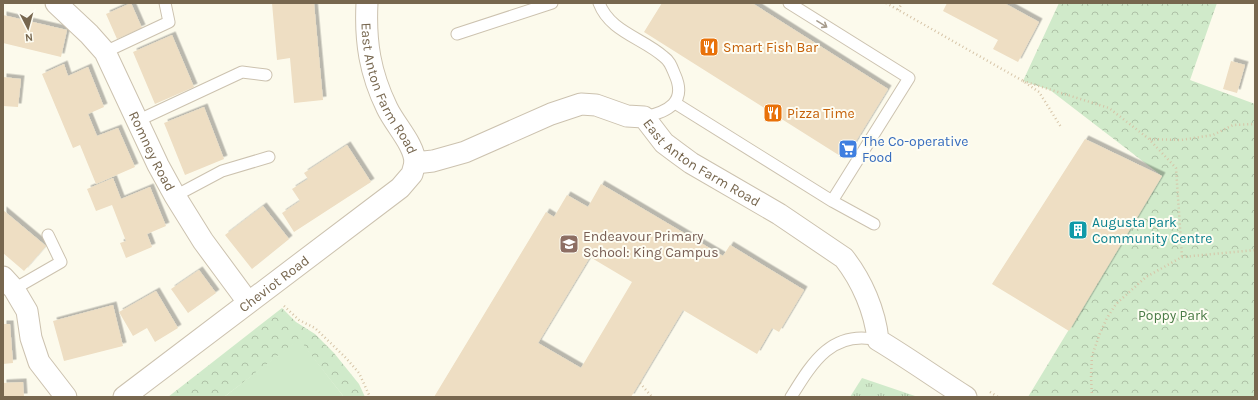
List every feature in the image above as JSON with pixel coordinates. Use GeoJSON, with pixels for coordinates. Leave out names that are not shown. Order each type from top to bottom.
{"type":"FeatureCollection","features":[{"type":"Feature","properties":{"kind":"street","name":"Romney Road"},"geometry":{"type":"LineString","coordinates":[[56,3],[89,34],[105,52],[158,165],[175,196],[203,241],[248,302]]}},
{"type":"Feature","properties":{"kind":"street","name":"East Anton Farm Road"},"geometry":{"type":"LineString","coordinates":[[366,3],[368,49],[376,81],[388,111],[410,146],[415,163],[433,161],[465,152],[550,114],[581,104],[596,105],[627,116],[644,117],[664,143],[676,152],[779,214],[844,258],[864,291],[877,328],[878,340]]}},
{"type":"Feature","properties":{"kind":"street","name":"Cheviot Road"},"geometry":{"type":"LineString","coordinates":[[124,397],[400,188],[412,174],[415,163]]}},
{"type":"Feature","properties":{"kind":"street"},"geometry":{"type":"LineString","coordinates":[[8,283],[27,311],[31,338],[39,362],[66,397]]}},
{"type":"Feature","properties":{"kind":"street"},"geometry":{"type":"LineString","coordinates":[[878,340],[918,364],[937,379],[966,397]]}},
{"type":"Feature","properties":{"kind":"lane"},"geometry":{"type":"LineString","coordinates":[[105,52],[169,22],[165,3]]}},
{"type":"Feature","properties":{"kind":"lane"},"geometry":{"type":"LineString","coordinates":[[457,34],[552,3]]}},
{"type":"Feature","properties":{"kind":"lane"},"geometry":{"type":"LineString","coordinates":[[599,3],[613,24],[664,57],[671,65],[678,81],[679,88],[675,103],[662,112],[644,117]]}},
{"type":"Feature","properties":{"kind":"lane"},"geometry":{"type":"LineString","coordinates":[[789,3],[909,78],[832,201]]}},
{"type":"Feature","properties":{"kind":"lane"},"geometry":{"type":"LineString","coordinates":[[137,121],[242,72],[266,75]]}},
{"type":"Feature","properties":{"kind":"lane"},"geometry":{"type":"LineString","coordinates":[[675,103],[832,201],[874,224]]}},
{"type":"Feature","properties":{"kind":"lane"},"geometry":{"type":"LineString","coordinates":[[175,196],[222,171],[269,157]]}},
{"type":"Feature","properties":{"kind":"lane"},"geometry":{"type":"LineString","coordinates":[[8,283],[61,262],[48,235]]}},
{"type":"Feature","properties":{"kind":"lane"},"geometry":{"type":"LineString","coordinates":[[791,397],[807,371],[818,357],[828,348],[841,341],[850,339],[870,338],[878,340]]}},
{"type":"Feature","properties":{"kind":"path"},"geometry":{"type":"LineString","coordinates":[[886,3],[1023,81],[1039,92],[1061,127]]}},
{"type":"Feature","properties":{"kind":"path"},"geometry":{"type":"LineString","coordinates":[[898,10],[902,3]]}},
{"type":"Feature","properties":{"kind":"path"},"geometry":{"type":"LineString","coordinates":[[1023,81],[1109,108],[1149,140],[1176,168],[1182,257]]}},
{"type":"Feature","properties":{"kind":"path"},"geometry":{"type":"LineString","coordinates":[[1149,140],[1187,139],[1213,135],[1233,125],[1255,124]]}},
{"type":"Feature","properties":{"kind":"path"},"geometry":{"type":"LineString","coordinates":[[1092,397],[1092,356],[1100,333],[1116,304],[1146,277],[1182,257],[1255,250]]}},
{"type":"Feature","properties":{"kind":"path"},"geometry":{"type":"LineString","coordinates":[[264,290],[299,320],[315,328],[346,358],[359,373],[370,397]]}},
{"type":"Feature","properties":{"kind":"path"},"geometry":{"type":"LineString","coordinates":[[640,383],[652,397]]}},
{"type":"Feature","properties":{"kind":"green space","name":"Poppy Park"},"geometry":{"type":"Polygon","coordinates":[[[1059,3],[1217,3],[1190,80],[1255,104],[1255,397],[1028,397],[1162,176],[1050,90],[1023,81],[1059,3]]]}},
{"type":"Feature","properties":{"kind":"green space"},"geometry":{"type":"Polygon","coordinates":[[[282,308],[296,322],[315,334],[334,353],[359,384],[365,397],[344,397],[299,340],[224,397],[168,397],[282,308]]]}},
{"type":"Feature","properties":{"kind":"green space"},"geometry":{"type":"Polygon","coordinates":[[[299,339],[344,397],[224,397],[299,339]]]}},
{"type":"Feature","properties":{"kind":"green space"},"geometry":{"type":"Polygon","coordinates":[[[862,378],[918,397],[850,397],[862,378]]]}},
{"type":"Feature","properties":{"kind":"building"},"geometry":{"type":"Polygon","coordinates":[[[131,3],[142,28],[117,39],[106,14],[131,3]]]}},
{"type":"Feature","properties":{"kind":"building"},"geometry":{"type":"Polygon","coordinates":[[[272,3],[314,3],[323,100],[294,103],[290,58],[277,60],[272,3]]]}},
{"type":"Feature","properties":{"kind":"building"},"geometry":{"type":"Polygon","coordinates":[[[662,3],[752,3],[888,89],[845,159],[644,32],[662,3]]]}},
{"type":"Feature","properties":{"kind":"building"},"geometry":{"type":"Polygon","coordinates":[[[947,3],[1004,3],[1039,22],[1018,62],[993,49],[998,40],[943,11],[947,3]]]}},
{"type":"Feature","properties":{"kind":"building"},"geometry":{"type":"Polygon","coordinates":[[[3,15],[67,30],[61,57],[3,43],[3,15]]]}},
{"type":"Feature","properties":{"kind":"building"},"geometry":{"type":"Polygon","coordinates":[[[172,35],[194,87],[155,104],[133,52],[172,35]]]}},
{"type":"Feature","properties":{"kind":"building"},"geometry":{"type":"Polygon","coordinates":[[[1231,61],[1245,65],[1237,93],[1223,89],[1231,61]]]}},
{"type":"Feature","properties":{"kind":"building"},"geometry":{"type":"Polygon","coordinates":[[[64,64],[68,76],[88,67],[104,107],[88,114],[97,136],[118,128],[135,167],[96,184],[80,145],[73,148],[42,74],[64,64]]]}},
{"type":"Feature","properties":{"kind":"building"},"geometry":{"type":"Polygon","coordinates":[[[3,77],[21,79],[18,107],[3,106],[3,77]]]}},
{"type":"Feature","properties":{"kind":"building"},"geometry":{"type":"Polygon","coordinates":[[[204,107],[224,159],[185,175],[164,123],[204,107]]]}},
{"type":"Feature","properties":{"kind":"building","name":"Augusta Park Community Centre"},"geometry":{"type":"Polygon","coordinates":[[[1085,139],[1162,176],[1069,331],[992,284],[1085,139]]]}},
{"type":"Feature","properties":{"kind":"building"},"geometry":{"type":"Polygon","coordinates":[[[347,145],[371,182],[294,232],[282,213],[300,201],[292,189],[308,179],[304,173],[347,145]]]}},
{"type":"Feature","properties":{"kind":"building"},"geometry":{"type":"Polygon","coordinates":[[[113,178],[121,199],[150,187],[166,226],[147,234],[152,247],[126,258],[120,243],[126,241],[112,205],[96,211],[87,189],[113,178]]]}},
{"type":"Feature","properties":{"kind":"building"},"geometry":{"type":"Polygon","coordinates":[[[601,184],[723,256],[730,245],[804,290],[779,332],[772,328],[757,354],[683,310],[631,397],[434,397],[546,212],[554,217],[567,195],[588,207],[601,184]],[[590,257],[538,343],[581,368],[632,282],[590,257]]]}},
{"type":"Feature","properties":{"kind":"building"},"geometry":{"type":"Polygon","coordinates":[[[263,206],[289,239],[252,269],[225,235],[263,206]]]}},
{"type":"Feature","properties":{"kind":"building"},"geometry":{"type":"Polygon","coordinates":[[[3,210],[46,246],[24,271],[3,253],[3,210]]]}},
{"type":"Feature","properties":{"kind":"building"},"geometry":{"type":"Polygon","coordinates":[[[199,270],[216,293],[188,313],[171,289],[199,270]]]}},
{"type":"Feature","properties":{"kind":"building"},"geometry":{"type":"Polygon","coordinates":[[[156,291],[178,328],[155,342],[147,328],[133,336],[119,312],[156,291]]]}},
{"type":"Feature","properties":{"kind":"building"},"geometry":{"type":"Polygon","coordinates":[[[113,305],[123,346],[64,361],[53,321],[113,305]]]}},
{"type":"Feature","properties":{"kind":"building"},"geometry":{"type":"Polygon","coordinates":[[[3,324],[10,324],[13,363],[3,364],[3,324]]]}},
{"type":"Feature","properties":{"kind":"building"},"geometry":{"type":"Polygon","coordinates":[[[23,382],[24,397],[3,397],[3,383],[23,382]]]}},
{"type":"Feature","properties":{"kind":"place","name":"Smart Fish Bar"},"geometry":{"type":"Point","coordinates":[709,47]}},
{"type":"Feature","properties":{"kind":"place","name":"Pizza Time"},"geometry":{"type":"Point","coordinates":[773,113]}},
{"type":"Feature","properties":{"kind":"place","name":"The Co-operative Food"},"geometry":{"type":"Point","coordinates":[848,149]}},
{"type":"Feature","properties":{"kind":"place","name":"Augusta Park Community Centre"},"geometry":{"type":"Point","coordinates":[1078,230]}},
{"type":"Feature","properties":{"kind":"place","name":"Endeavour Primary School: King Campus"},"geometry":{"type":"Point","coordinates":[569,244]}}]}
